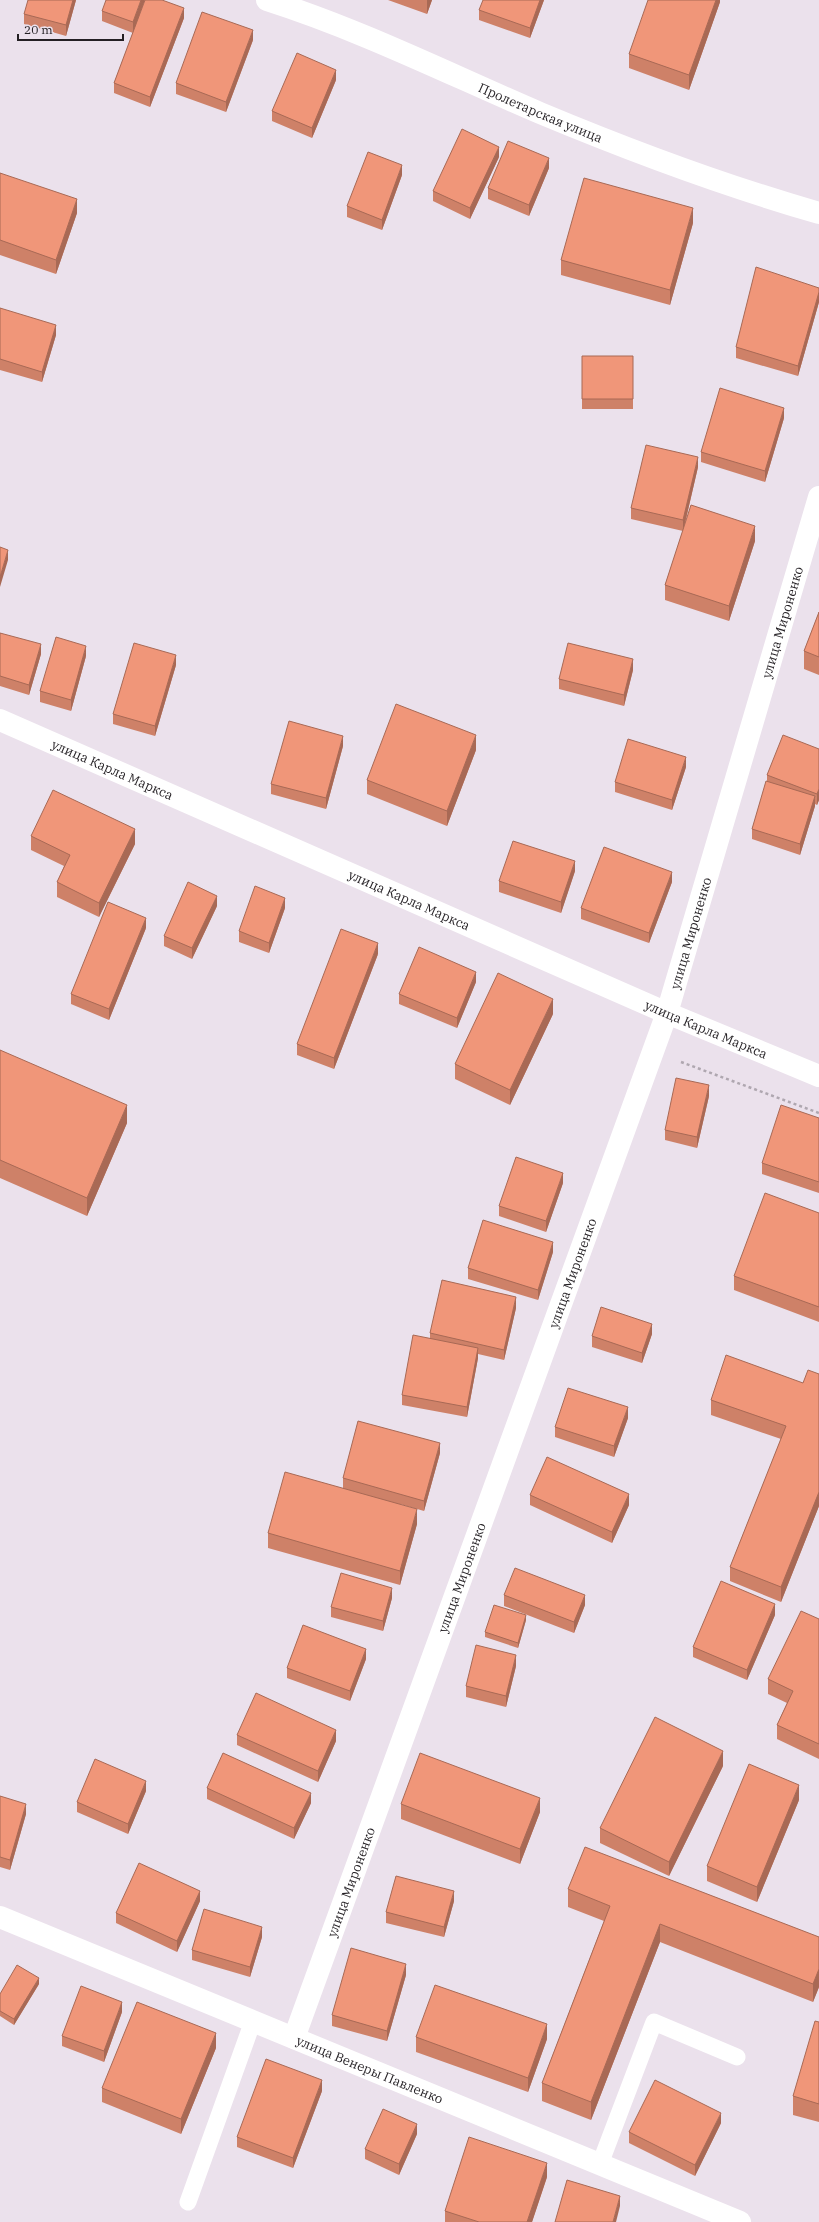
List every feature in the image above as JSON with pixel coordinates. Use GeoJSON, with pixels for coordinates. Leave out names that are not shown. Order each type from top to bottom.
{"type":"FeatureCollection","features":[{"type":"Feature","properties":{"kind":"street","name":"Пролетарская улица"},"geometry":{"type":"LineString","coordinates":[[267,0],[323,18],[541,113],[658,159],[778,201],[819,213]]}},
{"type":"Feature","properties":{"kind":"street","name":"улица Мироненко"},"geometry":{"type":"LineString","coordinates":[[294,2038],[667,1013],[819,497]]}},
{"type":"Feature","properties":{"kind":"street","name":"улица Карла Маркса"},"geometry":{"type":"LineString","coordinates":[[0,720],[667,1013],[819,1076]]}},
{"type":"Feature","properties":{"kind":"street","name":"улица Венеры Павленко"},"geometry":{"type":"LineString","coordinates":[[0,1917],[740,2222]]}},
{"type":"Feature","properties":{"kind":"lane"},"geometry":{"type":"LineString","coordinates":[[188,2202],[253,2021]]}},
{"type":"Feature","properties":{"kind":"lane"},"geometry":{"type":"LineString","coordinates":[[600,2164],[654,2022],[737,2056]]}},
{"type":"Feature","properties":{"kind":"path"},"geometry":{"type":"LineString","coordinates":[[652,1052],[819,1113]]}},
{"type":"Feature","properties":{"kind":"building"},"geometry":{"type":"Polygon","coordinates":[[[28,0],[73,0],[66,25],[24,14],[28,0]]]}},
{"type":"Feature","properties":{"kind":"building"},"geometry":{"type":"Polygon","coordinates":[[[106,0],[141,0],[133,22],[102,11],[106,0]]]}},
{"type":"Feature","properties":{"kind":"building"},"geometry":{"type":"Polygon","coordinates":[[[145,0],[162,0],[184,8],[150,97],[114,83],[145,0]]]}},
{"type":"Feature","properties":{"kind":"building"},"geometry":{"type":"Polygon","coordinates":[[[483,0],[540,0],[530,28],[479,10],[483,0]]]}},
{"type":"Feature","properties":{"kind":"building"},"geometry":{"type":"Polygon","coordinates":[[[648,0],[716,0],[689,75],[629,54],[648,0]]]}},
{"type":"Feature","properties":{"kind":"building"},"geometry":{"type":"Polygon","coordinates":[[[202,12],[253,30],[226,102],[176,83],[202,12]]]}},
{"type":"Feature","properties":{"kind":"building"},"geometry":{"type":"Polygon","coordinates":[[[297,53],[336,70],[312,128],[272,111],[297,53]]]}},
{"type":"Feature","properties":{"kind":"building"},"geometry":{"type":"Polygon","coordinates":[[[462,129],[499,147],[470,208],[433,191],[462,129]]]}},
{"type":"Feature","properties":{"kind":"building"},"geometry":{"type":"Polygon","coordinates":[[[508,141],[549,158],[529,205],[488,188],[508,141]]]}},
{"type":"Feature","properties":{"kind":"building"},"geometry":{"type":"Polygon","coordinates":[[[368,152],[402,165],[382,220],[347,206],[368,152]]]}},
{"type":"Feature","properties":{"kind":"building"},"geometry":{"type":"Polygon","coordinates":[[[0,173],[77,199],[56,260],[0,240],[0,173]]]}},
{"type":"Feature","properties":{"kind":"building"},"geometry":{"type":"Polygon","coordinates":[[[584,178],[693,208],[670,290],[561,260],[584,178]]]}},
{"type":"Feature","properties":{"kind":"building"},"geometry":{"type":"Polygon","coordinates":[[[756,267],[819,288],[798,366],[736,347],[756,267]]]}},
{"type":"Feature","properties":{"kind":"building"},"geometry":{"type":"Polygon","coordinates":[[[0,308],[56,325],[42,372],[0,359],[0,308]]]}},
{"type":"Feature","properties":{"kind":"building"},"geometry":{"type":"Polygon","coordinates":[[[582,356],[633,356],[633,399],[582,399],[582,356]]]}},
{"type":"Feature","properties":{"kind":"building"},"geometry":{"type":"Polygon","coordinates":[[[720,388],[784,408],[765,471],[701,452],[720,388]]]}},
{"type":"Feature","properties":{"kind":"building"},"geometry":{"type":"Polygon","coordinates":[[[646,445],[698,457],[683,520],[631,508],[646,445]]]}},
{"type":"Feature","properties":{"kind":"building"},"geometry":{"type":"Polygon","coordinates":[[[691,505],[755,526],[729,606],[665,585],[691,505]]]}},
{"type":"Feature","properties":{"kind":"building"},"geometry":{"type":"Polygon","coordinates":[[[0,547],[8,550],[0,577],[0,547]]]}},
{"type":"Feature","properties":{"kind":"building"},"geometry":{"type":"Polygon","coordinates":[[[819,612],[819,657],[804,651],[819,612]]]}},
{"type":"Feature","properties":{"kind":"building"},"geometry":{"type":"Polygon","coordinates":[[[0,633],[41,644],[29,685],[0,676],[0,633]]]}},
{"type":"Feature","properties":{"kind":"building"},"geometry":{"type":"Polygon","coordinates":[[[56,637],[86,646],[71,700],[40,691],[56,637]]]}},
{"type":"Feature","properties":{"kind":"building"},"geometry":{"type":"Polygon","coordinates":[[[134,643],[176,655],[155,726],[113,714],[134,643]]]}},
{"type":"Feature","properties":{"kind":"building"},"geometry":{"type":"Polygon","coordinates":[[[568,643],[633,659],[624,695],[559,679],[568,643]]]}},
{"type":"Feature","properties":{"kind":"building"},"geometry":{"type":"Polygon","coordinates":[[[396,704],[476,735],[447,811],[367,780],[396,704]]]}},
{"type":"Feature","properties":{"kind":"building"},"geometry":{"type":"Polygon","coordinates":[[[289,721],[343,736],[326,798],[271,784],[289,721]]]}},
{"type":"Feature","properties":{"kind":"building"},"geometry":{"type":"Polygon","coordinates":[[[783,735],[819,749],[819,789],[817,794],[767,775],[783,735]]]}},
{"type":"Feature","properties":{"kind":"building"},"geometry":{"type":"Polygon","coordinates":[[[628,739],[686,757],[672,800],[615,782],[628,739]]]}},
{"type":"Feature","properties":{"kind":"building"},"geometry":{"type":"Polygon","coordinates":[[[766,781],[815,796],[800,844],[752,829],[766,781]]]}},
{"type":"Feature","properties":{"kind":"building"},"geometry":{"type":"Polygon","coordinates":[[[53,790],[135,829],[99,903],[57,882],[70,855],[31,836],[53,790]]]}},
{"type":"Feature","properties":{"kind":"building"},"geometry":{"type":"Polygon","coordinates":[[[513,841],[575,861],[561,902],[499,881],[513,841]]]}},
{"type":"Feature","properties":{"kind":"building"},"geometry":{"type":"Polygon","coordinates":[[[604,847],[672,872],[649,933],[581,908],[604,847]]]}},
{"type":"Feature","properties":{"kind":"building"},"geometry":{"type":"Polygon","coordinates":[[[188,882],[217,896],[192,948],[164,936],[188,882]]]}},
{"type":"Feature","properties":{"kind":"building"},"geometry":{"type":"Polygon","coordinates":[[[255,886],[285,898],[269,943],[239,931],[255,886]]]}},
{"type":"Feature","properties":{"kind":"building"},"geometry":{"type":"Polygon","coordinates":[[[108,902],[146,918],[109,1009],[71,994],[108,902]]]}},
{"type":"Feature","properties":{"kind":"building"},"geometry":{"type":"Polygon","coordinates":[[[341,929],[378,943],[334,1058],[297,1044],[341,929]]]}},
{"type":"Feature","properties":{"kind":"building"},"geometry":{"type":"Polygon","coordinates":[[[419,947],[476,972],[457,1018],[399,994],[419,947]]]}},
{"type":"Feature","properties":{"kind":"building"},"geometry":{"type":"Polygon","coordinates":[[[498,973],[553,999],[510,1090],[455,1064],[498,973]]]}},
{"type":"Feature","properties":{"kind":"building"},"geometry":{"type":"Polygon","coordinates":[[[0,1050],[127,1105],[87,1198],[0,1160],[0,1050]]]}},
{"type":"Feature","properties":{"kind":"building"},"geometry":{"type":"Polygon","coordinates":[[[676,1078],[709,1085],[697,1137],[665,1130],[676,1078]]]}},
{"type":"Feature","properties":{"kind":"building"},"geometry":{"type":"Polygon","coordinates":[[[781,1105],[819,1118],[819,1182],[762,1163],[781,1105]]]}},
{"type":"Feature","properties":{"kind":"building"},"geometry":{"type":"Polygon","coordinates":[[[516,1157],[563,1173],[546,1221],[499,1206],[516,1157]]]}},
{"type":"Feature","properties":{"kind":"building"},"geometry":{"type":"Polygon","coordinates":[[[765,1193],[819,1213],[819,1307],[734,1276],[765,1193]]]}},
{"type":"Feature","properties":{"kind":"building"},"geometry":{"type":"Polygon","coordinates":[[[483,1220],[553,1242],[538,1290],[468,1268],[483,1220]]]}},
{"type":"Feature","properties":{"kind":"building"},"geometry":{"type":"Polygon","coordinates":[[[442,1280],[516,1297],[504,1350],[430,1333],[442,1280]]]}},
{"type":"Feature","properties":{"kind":"building"},"geometry":{"type":"Polygon","coordinates":[[[601,1307],[652,1324],[642,1353],[592,1336],[601,1307]]]}},
{"type":"Feature","properties":{"kind":"building"},"geometry":{"type":"Polygon","coordinates":[[[413,1335],[478,1348],[467,1407],[402,1395],[413,1335]]]}},
{"type":"Feature","properties":{"kind":"building"},"geometry":{"type":"Polygon","coordinates":[[[726,1355],[803,1383],[808,1370],[819,1374],[819,1492],[781,1587],[730,1567],[786,1426],[711,1400],[726,1355]]]}},
{"type":"Feature","properties":{"kind":"building"},"geometry":{"type":"Polygon","coordinates":[[[568,1388],[628,1407],[614,1446],[555,1427],[568,1388]]]}},
{"type":"Feature","properties":{"kind":"building"},"geometry":{"type":"Polygon","coordinates":[[[358,1421],[440,1443],[424,1501],[343,1478],[358,1421]]]}},
{"type":"Feature","properties":{"kind":"building"},"geometry":{"type":"Polygon","coordinates":[[[547,1457],[629,1494],[612,1532],[530,1495],[547,1457]]]}},
{"type":"Feature","properties":{"kind":"building"},"geometry":{"type":"Polygon","coordinates":[[[285,1472],[417,1509],[400,1571],[268,1533],[285,1472]]]}},
{"type":"Feature","properties":{"kind":"building"},"geometry":{"type":"Polygon","coordinates":[[[515,1568],[585,1595],[574,1622],[504,1595],[515,1568]]]}},
{"type":"Feature","properties":{"kind":"building"},"geometry":{"type":"Polygon","coordinates":[[[341,1573],[392,1588],[383,1621],[331,1607],[341,1573]]]}},
{"type":"Feature","properties":{"kind":"building"},"geometry":{"type":"Polygon","coordinates":[[[721,1581],[775,1604],[747,1670],[693,1647],[721,1581]]]}},
{"type":"Feature","properties":{"kind":"building"},"geometry":{"type":"Polygon","coordinates":[[[494,1605],[526,1615],[518,1643],[485,1632],[494,1605]]]}},
{"type":"Feature","properties":{"kind":"building"},"geometry":{"type":"Polygon","coordinates":[[[801,1611],[819,1619],[819,1744],[777,1725],[793,1691],[768,1679],[801,1611]]]}},
{"type":"Feature","properties":{"kind":"building"},"geometry":{"type":"Polygon","coordinates":[[[303,1625],[366,1649],[350,1691],[287,1668],[303,1625]]]}},
{"type":"Feature","properties":{"kind":"building"},"geometry":{"type":"Polygon","coordinates":[[[476,1645],[516,1655],[506,1696],[466,1686],[476,1645]]]}},
{"type":"Feature","properties":{"kind":"building"},"geometry":{"type":"Polygon","coordinates":[[[256,1693],[336,1730],[318,1771],[237,1735],[256,1693]]]}},
{"type":"Feature","properties":{"kind":"building"},"geometry":{"type":"Polygon","coordinates":[[[655,1717],[723,1751],[669,1862],[600,1828],[655,1717]]]}},
{"type":"Feature","properties":{"kind":"building"},"geometry":{"type":"Polygon","coordinates":[[[223,1753],[311,1793],[294,1828],[207,1788],[223,1753]]]}},
{"type":"Feature","properties":{"kind":"building"},"geometry":{"type":"Polygon","coordinates":[[[420,1753],[540,1798],[520,1849],[401,1804],[420,1753]]]}},
{"type":"Feature","properties":{"kind":"building"},"geometry":{"type":"Polygon","coordinates":[[[95,1759],[146,1781],[128,1824],[77,1802],[95,1759]]]}},
{"type":"Feature","properties":{"kind":"building"},"geometry":{"type":"Polygon","coordinates":[[[749,1764],[799,1785],[757,1887],[707,1866],[749,1764]]]}},
{"type":"Feature","properties":{"kind":"building"},"geometry":{"type":"Polygon","coordinates":[[[0,1796],[26,1804],[10,1860],[0,1857],[0,1796]]]}},
{"type":"Feature","properties":{"kind":"building"},"geometry":{"type":"Polygon","coordinates":[[[585,1847],[819,1937],[819,1969],[813,1984],[660,1924],[591,2102],[542,2083],[610,1906],[568,1889],[585,1847]]]}},
{"type":"Feature","properties":{"kind":"building"},"geometry":{"type":"Polygon","coordinates":[[[139,1863],[200,1891],[177,1941],[116,1913],[139,1863]]]}},
{"type":"Feature","properties":{"kind":"building"},"geometry":{"type":"Polygon","coordinates":[[[396,1876],[454,1891],[444,1927],[386,1912],[396,1876]]]}},
{"type":"Feature","properties":{"kind":"building"},"geometry":{"type":"Polygon","coordinates":[[[204,1909],[262,1927],[250,1967],[192,1950],[204,1909]]]}},
{"type":"Feature","properties":{"kind":"building"},"geometry":{"type":"Polygon","coordinates":[[[351,1948],[406,1964],[387,2031],[332,2015],[351,1948]]]}},
{"type":"Feature","properties":{"kind":"building"},"geometry":{"type":"Polygon","coordinates":[[[17,1965],[39,1978],[14,2019],[0,2011],[0,1994],[17,1965]]]}},
{"type":"Feature","properties":{"kind":"building"},"geometry":{"type":"Polygon","coordinates":[[[435,1985],[547,2024],[528,2078],[416,2037],[435,1985]]]}},
{"type":"Feature","properties":{"kind":"building"},"geometry":{"type":"Polygon","coordinates":[[[81,1986],[122,2002],[104,2051],[62,2036],[81,1986]]]}},
{"type":"Feature","properties":{"kind":"building"},"geometry":{"type":"Polygon","coordinates":[[[137,2002],[216,2033],[181,2119],[102,2088],[137,2002]]]}},
{"type":"Feature","properties":{"kind":"building"},"geometry":{"type":"Polygon","coordinates":[[[815,2021],[819,2022],[819,2104],[793,2096],[815,2021]]]}},
{"type":"Feature","properties":{"kind":"building"},"geometry":{"type":"Polygon","coordinates":[[[266,2059],[322,2080],[293,2158],[237,2137],[266,2059]]]}},
{"type":"Feature","properties":{"kind":"building"},"geometry":{"type":"Polygon","coordinates":[[[655,2080],[721,2113],[695,2165],[629,2132],[655,2080]]]}},
{"type":"Feature","properties":{"kind":"building"},"geometry":{"type":"Polygon","coordinates":[[[383,2109],[417,2124],[399,2164],[365,2149],[383,2109]]]}},
{"type":"Feature","properties":{"kind":"building"},"geometry":{"type":"Polygon","coordinates":[[[469,2137],[547,2163],[527,2222],[479,2222],[445,2211],[469,2137]]]}},
{"type":"Feature","properties":{"kind":"building"},"geometry":{"type":"Polygon","coordinates":[[[567,2180],[620,2196],[613,2222],[555,2222],[567,2180]]]}}]}
